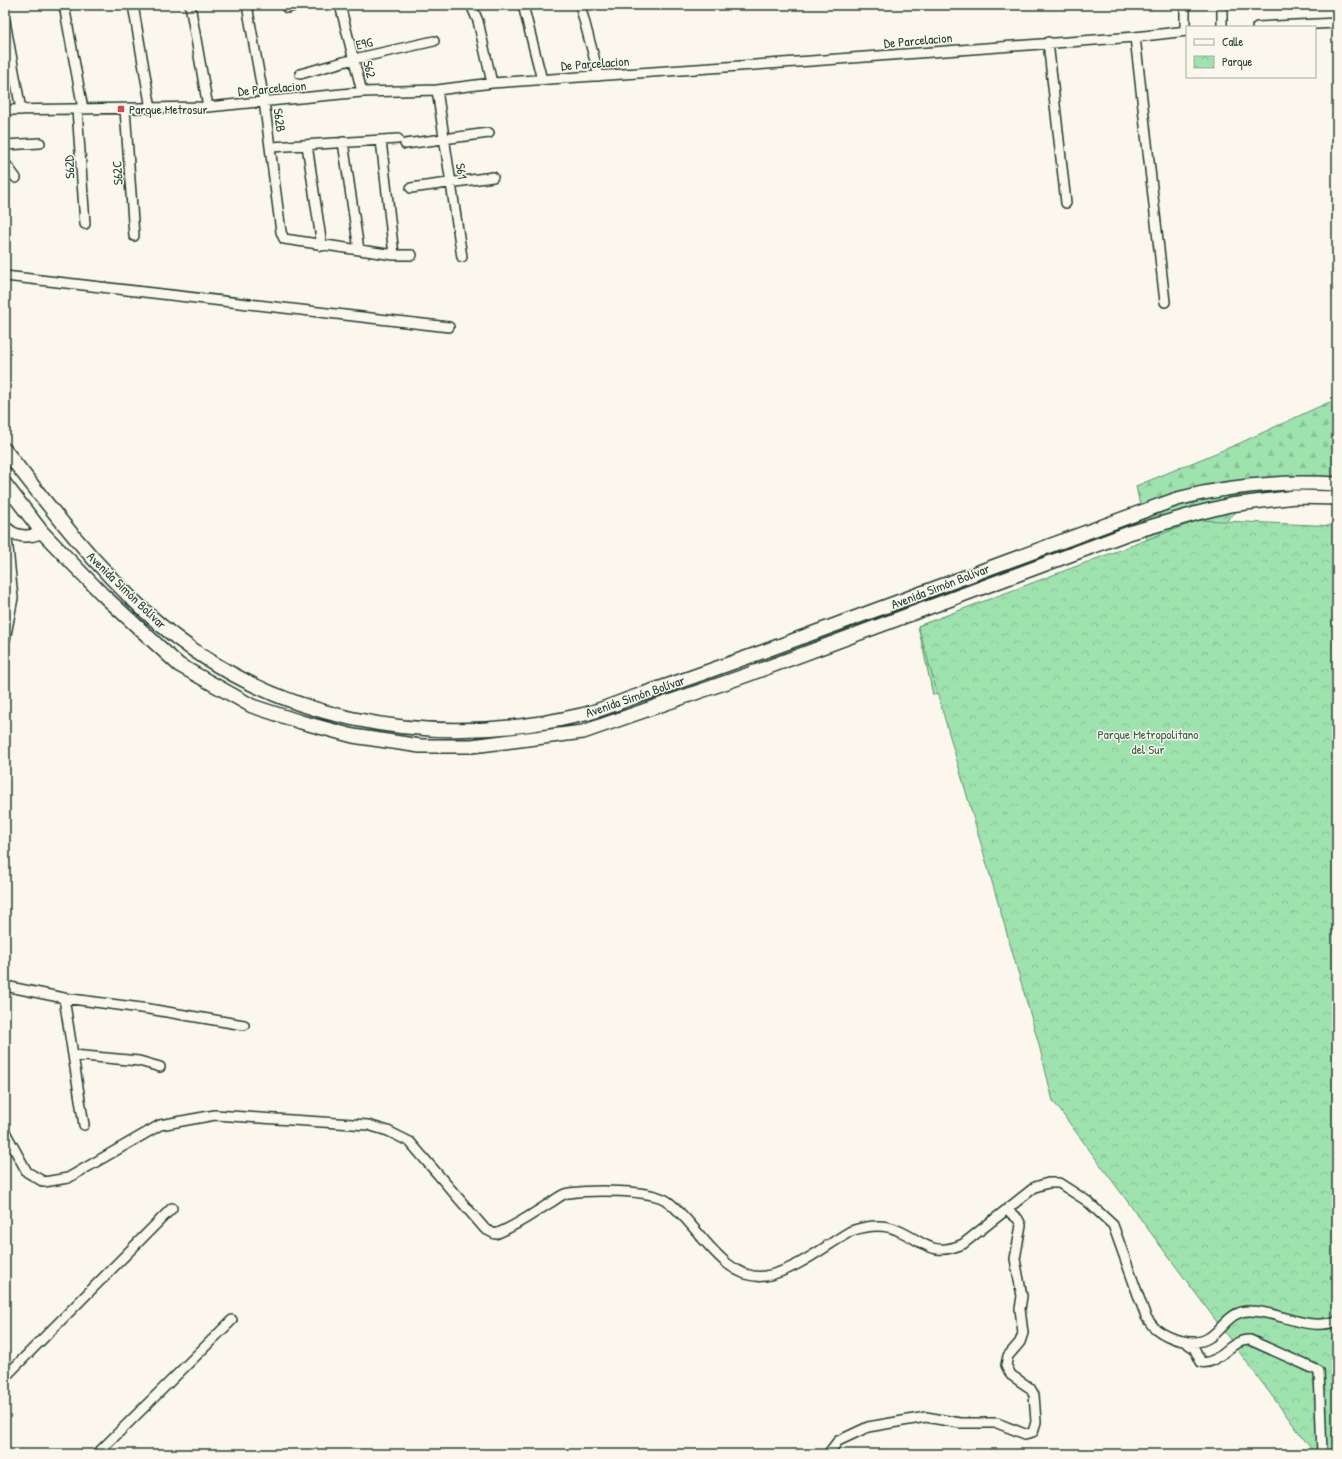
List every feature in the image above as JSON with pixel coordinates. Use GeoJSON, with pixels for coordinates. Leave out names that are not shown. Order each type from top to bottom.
{"type":"FeatureCollection","features":[{"type":"Feature","properties":{"kind":"highway","name":"Avenida Simón Bolívar"},"geometry":{"type":"LineString","coordinates":[[5,450],[71,536],[148,614],[195,651],[258,687],[292,702],[329,714],[385,725],[422,729],[465,730],[540,723],[584,714],[853,619],[1177,499],[1200,493],[1266,484],[1337,484]]}},
{"type":"Feature","properties":{"kind":"highway","name":"Avenida Simón Bolívar"},"geometry":{"type":"LineString","coordinates":[[5,484],[42,532],[102,594],[179,664],[252,706],[301,722],[386,742],[420,746],[472,746],[583,732],[740,677],[1129,533],[1198,512],[1263,500],[1294,497],[1337,498]]}},
{"type":"Feature","properties":{"kind":"highway"},"geometry":{"type":"LineString","coordinates":[[853,619],[858,633]]}},
{"type":"Feature","properties":{"kind":"main road"},"geometry":{"type":"LineString","coordinates":[[6,527],[15,534],[24,536],[33,536],[42,532]]}},
{"type":"Feature","properties":{"kind":"street","name":"S62D"},"geometry":{"type":"LineString","coordinates":[[64,5],[80,109],[85,224]]}},
{"type":"Feature","properties":{"kind":"street"},"geometry":{"type":"LineString","coordinates":[[133,5],[151,109]]}},
{"type":"Feature","properties":{"kind":"street"},"geometry":{"type":"LineString","coordinates":[[190,5],[208,107]]}},
{"type":"Feature","properties":{"kind":"street","name":"S62B"},"geometry":{"type":"LineString","coordinates":[[247,5],[271,147],[281,232],[284,239],[322,246]]}},
{"type":"Feature","properties":{"kind":"street"},"geometry":{"type":"LineString","coordinates":[[287,8],[298,5]]}},
{"type":"Feature","properties":{"kind":"street","name":"S62"},"geometry":{"type":"LineString","coordinates":[[340,5],[362,92]]}},
{"type":"Feature","properties":{"kind":"street"},"geometry":{"type":"LineString","coordinates":[[471,5],[478,21],[492,83]]}},
{"type":"Feature","properties":{"kind":"street"},"geometry":{"type":"LineString","coordinates":[[523,5],[542,80]]}},
{"type":"Feature","properties":{"kind":"street"},"geometry":{"type":"LineString","coordinates":[[580,5],[599,76]]}},
{"type":"Feature","properties":{"kind":"street"},"geometry":{"type":"LineString","coordinates":[[1185,5],[1186,31]]}},
{"type":"Feature","properties":{"kind":"street"},"geometry":{"type":"LineString","coordinates":[[1222,5],[1222,26]]}},
{"type":"Feature","properties":{"kind":"street"},"geometry":{"type":"LineString","coordinates":[[5,21],[8,54],[21,110]]}},
{"type":"Feature","properties":{"kind":"street"},"geometry":{"type":"LineString","coordinates":[[1278,26],[1337,23]]}},
{"type":"Feature","properties":{"kind":"street","name":"De Parcelacion"},"geometry":{"type":"LineString","coordinates":[[5,110],[126,110],[208,107],[362,92],[437,90],[492,83],[803,62],[1186,31]]}},
{"type":"Feature","properties":{"kind":"street"},"geometry":{"type":"LineString","coordinates":[[1134,36],[1165,302]]}},
{"type":"Feature","properties":{"kind":"street","name":"E9G"},"geometry":{"type":"LineString","coordinates":[[300,74],[354,59],[434,41]]}},
{"type":"Feature","properties":{"kind":"street"},"geometry":{"type":"LineString","coordinates":[[1048,42],[1066,204]]}},
{"type":"Feature","properties":{"kind":"street","name":"S61"},"geometry":{"type":"LineString","coordinates":[[437,90],[462,256]]}},
{"type":"Feature","properties":{"kind":"street","name":"S62C"},"geometry":{"type":"LineString","coordinates":[[126,110],[134,236]]}},
{"type":"Feature","properties":{"kind":"street"},"geometry":{"type":"LineString","coordinates":[[271,147],[381,140],[402,142],[444,139],[489,133]]}},
{"type":"Feature","properties":{"kind":"street"},"geometry":{"type":"LineString","coordinates":[[381,140],[394,256]]}},
{"type":"Feature","properties":{"kind":"street"},"geometry":{"type":"LineString","coordinates":[[343,142],[359,250]]}},
{"type":"Feature","properties":{"kind":"street"},"geometry":{"type":"LineString","coordinates":[[5,145],[40,143]]}},
{"type":"Feature","properties":{"kind":"street"},"geometry":{"type":"LineString","coordinates":[[307,145],[322,246],[394,256],[412,255]]}},
{"type":"Feature","properties":{"kind":"street"},"geometry":{"type":"LineString","coordinates":[[5,163],[16,178]]}},
{"type":"Feature","properties":{"kind":"street"},"geometry":{"type":"LineString","coordinates":[[411,188],[493,177]]}},
{"type":"Feature","properties":{"kind":"street"},"geometry":{"type":"LineString","coordinates":[[5,276],[449,327]]}},
{"type":"Feature","properties":{"kind":"street"},"geometry":{"type":"LineString","coordinates":[[5,640],[13,598],[6,527]]}},
{"type":"Feature","properties":{"kind":"street"},"geometry":{"type":"LineString","coordinates":[[5,986],[64,998],[149,1009],[244,1025]]}},
{"type":"Feature","properties":{"kind":"street"},"geometry":{"type":"LineString","coordinates":[[64,998],[84,1125]]}},
{"type":"Feature","properties":{"kind":"street"},"geometry":{"type":"LineString","coordinates":[[73,1055],[139,1061],[160,1067]]}},
{"type":"Feature","properties":{"kind":"street"},"geometry":{"type":"LineString","coordinates":[[5,1132],[28,1172],[44,1182],[68,1178],[160,1125],[215,1115],[368,1125],[388,1131],[410,1142],[485,1230],[495,1234],[508,1230],[566,1193],[617,1191],[646,1194],[668,1201],[719,1256],[729,1264],[752,1276],[764,1276],[781,1272],[845,1234],[864,1227],[889,1227],[940,1250],[951,1249],[962,1244],[1035,1187],[1048,1183],[1060,1183],[1087,1201],[1113,1225],[1146,1317],[1154,1328],[1168,1337],[1184,1341],[1201,1342],[1208,1339],[1226,1320],[1236,1314],[1249,1310],[1314,1325],[1337,1322]]}},
{"type":"Feature","properties":{"kind":"street"},"geometry":{"type":"LineString","coordinates":[[5,1377],[172,1208]]}},
{"type":"Feature","properties":{"kind":"street"},"geometry":{"type":"LineString","coordinates":[[822,1454],[830,1452],[838,1441],[868,1427],[926,1417],[960,1423],[997,1423],[1025,1434],[1033,1432],[1036,1422],[1034,1396],[1030,1388],[1011,1375],[1006,1365],[1008,1356],[1020,1342],[1023,1333],[1020,1309],[1022,1296],[1015,1259],[1021,1225],[1018,1219],[1007,1210]]}},
{"type":"Feature","properties":{"kind":"street"},"geometry":{"type":"LineString","coordinates":[[97,1454],[232,1320]]}},
{"type":"Feature","properties":{"kind":"street"},"geometry":{"type":"LineString","coordinates":[[1184,1341],[1194,1348],[1198,1359],[1201,1362],[1211,1362],[1235,1343],[1243,1340],[1250,1340],[1316,1368],[1321,1375],[1322,1454]]}},
{"type":"Feature","properties":{"kind":"green space"},"geometry":{"type":"Polygon","coordinates":[[[1337,401],[1337,493],[1323,490],[1244,505],[1190,553],[1092,664],[933,695],[918,626],[1111,556],[1147,540],[1136,486],[1240,443],[1327,403],[1337,401]]]}},
{"type":"Feature","properties":{"kind":"green space","name":"Parque Metropolitano del Sur"},"geometry":{"type":"Polygon","coordinates":[[[1199,520],[1337,526],[1337,1454],[1315,1454],[1053,1101],[1038,1041],[918,626],[1199,520]]]}},
{"type":"Feature","properties":{"kind":"place","name":"Parque Metrosur"},"geometry":{"type":"Point","coordinates":[121,109]}}]}
